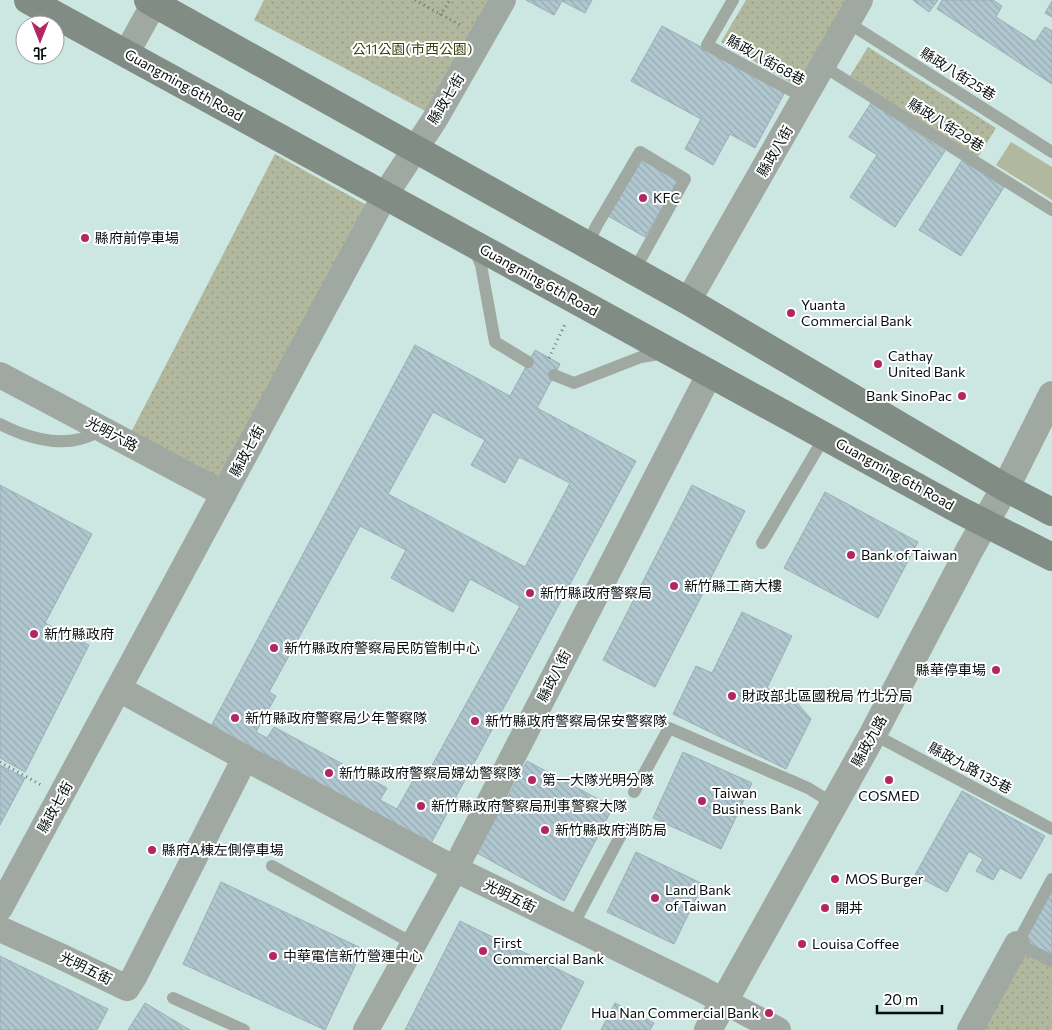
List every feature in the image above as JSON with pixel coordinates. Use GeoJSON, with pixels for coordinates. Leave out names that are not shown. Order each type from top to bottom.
{"type":"FeatureCollection","features":[{"type":"Feature","properties":{"kind":"main road","name":"Guangming 6th Road"},"geometry":{"type":"LineString","coordinates":[[28,0],[984,523],[1052,557]]}},
{"type":"Feature","properties":{"kind":"main road"},"geometry":{"type":"LineString","coordinates":[[153,1],[688,301],[1004,488],[1052,512]]}},
{"type":"Feature","properties":{"kind":"street","name":"縣政七街"},"geometry":{"type":"LineString","coordinates":[[0,908],[385,195],[435,119],[504,0]]}},
{"type":"Feature","properties":{"kind":"street","name":"縣政八街"},"geometry":{"type":"LineString","coordinates":[[688,301],[860,0]]}},
{"type":"Feature","properties":{"kind":"street"},"geometry":{"type":"LineString","coordinates":[[126,54],[153,1]]}},
{"type":"Feature","properties":{"kind":"street","name":"縣政八街"},"geometry":{"type":"LineString","coordinates":[[366,1030],[455,870],[710,373]]}},
{"type":"Feature","properties":{"kind":"street","name":"光明六路"},"geometry":{"type":"LineString","coordinates":[[0,376],[224,494]]}},
{"type":"Feature","properties":{"kind":"street","name":"縣政九路"},"geometry":{"type":"LineString","coordinates":[[708,1030],[873,734],[984,523],[1012,475],[1052,395]]}},
{"type":"Feature","properties":{"kind":"street","name":"光明五街"},"geometry":{"type":"LineString","coordinates":[[119,689],[455,870],[572,926],[778,1030]]}},
{"type":"Feature","properties":{"kind":"street","name":"光明五街"},"geometry":{"type":"LineString","coordinates":[[0,929],[127,988],[245,758]]}},
{"type":"Feature","properties":{"kind":"street"},"geometry":{"type":"LineString","coordinates":[[970,1030],[1016,944]]}},
{"type":"Feature","properties":{"kind":"lane","name":"縣政八街68巷"},"geometry":{"type":"LineString","coordinates":[[733,0],[707,45],[805,98]]}},
{"type":"Feature","properties":{"kind":"lane","name":"縣政八街25巷"},"geometry":{"type":"LineString","coordinates":[[847,22],[1052,152]]}},
{"type":"Feature","properties":{"kind":"lane","name":"縣政八街29巷"},"geometry":{"type":"LineString","coordinates":[[823,66],[1052,210]]}},
{"type":"Feature","properties":{"kind":"lane"},"geometry":{"type":"LineString","coordinates":[[587,245],[640,152],[686,179],[634,271]]}},
{"type":"Feature","properties":{"kind":"lane"},"geometry":{"type":"LineString","coordinates":[[472,243],[481,265],[495,342],[528,362]]}},
{"type":"Feature","properties":{"kind":"lane"},"geometry":{"type":"LineString","coordinates":[[554,375],[574,383],[641,357],[671,352]]}},
{"type":"Feature","properties":{"kind":"lane"},"geometry":{"type":"LineString","coordinates":[[0,424],[20,434],[61,442],[80,440],[104,430]]}},
{"type":"Feature","properties":{"kind":"lane"},"geometry":{"type":"LineString","coordinates":[[762,544],[825,436]]}},
{"type":"Feature","properties":{"kind":"lane"},"geometry":{"type":"LineString","coordinates":[[634,792],[669,728],[808,788],[834,804]]}},
{"type":"Feature","properties":{"kind":"lane","name":"縣政九路135巷"},"geometry":{"type":"LineString","coordinates":[[873,734],[1052,828]]}},
{"type":"Feature","properties":{"kind":"lane"},"geometry":{"type":"LineString","coordinates":[[572,926],[622,833]]}},
{"type":"Feature","properties":{"kind":"lane"},"geometry":{"type":"LineString","coordinates":[[272,866],[414,944]]}},
{"type":"Feature","properties":{"kind":"lane"},"geometry":{"type":"LineString","coordinates":[[1052,879],[1016,944],[1052,961]]}},
{"type":"Feature","properties":{"kind":"lane"},"geometry":{"type":"LineString","coordinates":[[173,998],[244,1030]]}},
{"type":"Feature","properties":{"kind":"path"},"geometry":{"type":"LineString","coordinates":[[415,0],[482,38]]}},
{"type":"Feature","properties":{"kind":"path"},"geometry":{"type":"LineString","coordinates":[[424,0],[426,6]]}},
{"type":"Feature","properties":{"kind":"path"},"geometry":{"type":"LineString","coordinates":[[440,15],[450,0]]}},
{"type":"Feature","properties":{"kind":"path"},"geometry":{"type":"LineString","coordinates":[[549,358],[567,319]]}},
{"type":"Feature","properties":{"kind":"path"},"geometry":{"type":"LineString","coordinates":[[0,762],[46,788]]}},
{"type":"Feature","properties":{"kind":"green space","name":"公11公園(市西公園)"},"geometry":{"type":"Polygon","coordinates":[[[264,0],[496,0],[431,114],[254,20],[264,0]]]}},
{"type":"Feature","properties":{"kind":"green space"},"geometry":{"type":"Polygon","coordinates":[[[746,0],[851,0],[800,88],[721,42],[746,0]]]}},
{"type":"Feature","properties":{"kind":"green space"},"geometry":{"type":"Polygon","coordinates":[[[868,47],[996,128],[978,157],[850,76],[868,47]]]}},
{"type":"Feature","properties":{"kind":"green space"},"geometry":{"type":"Polygon","coordinates":[[[1011,142],[1052,167],[1052,200],[996,165],[1011,142]]]}},
{"type":"Feature","properties":{"kind":"green space"},"geometry":{"type":"Polygon","coordinates":[[[275,154],[377,211],[224,494],[126,442],[275,154]]]}},
{"type":"Feature","properties":{"kind":"green space"},"geometry":{"type":"Polygon","coordinates":[[[1017,944],[1052,961],[1052,1030],[970,1030],[1017,944]]]}},
{"type":"Feature","properties":{"kind":"building"},"geometry":{"type":"Polygon","coordinates":[[[526,0],[592,0],[585,13],[562,1],[554,15],[526,0]]]}},
{"type":"Feature","properties":{"kind":"building"},"geometry":{"type":"Polygon","coordinates":[[[913,0],[938,0],[929,12],[913,0]]]}},
{"type":"Feature","properties":{"kind":"building"},"geometry":{"type":"Polygon","coordinates":[[[942,0],[993,0],[1002,6],[996,17],[1035,42],[1045,27],[1052,31],[1052,84],[937,9],[942,0]]]}},
{"type":"Feature","properties":{"kind":"building"},"geometry":{"type":"Polygon","coordinates":[[[1052,1],[1052,17],[1045,13],[1052,1]]]}},
{"type":"Feature","properties":{"kind":"building"},"geometry":{"type":"Polygon","coordinates":[[[662,26],[785,92],[755,148],[730,134],[713,165],[685,149],[701,119],[631,81],[662,26]]]}},
{"type":"Feature","properties":{"kind":"building"},"geometry":{"type":"Polygon","coordinates":[[[871,103],[945,151],[895,227],[850,197],[877,155],[849,137],[871,103]]]}},
{"type":"Feature","properties":{"kind":"building","name":"KFC"},"geometry":{"type":"Polygon","coordinates":[[[641,158],[679,179],[645,237],[608,216],[641,158]]]}},
{"type":"Feature","properties":{"kind":"building"},"geometry":{"type":"Polygon","coordinates":[[[962,160],[1004,187],[961,256],[919,230],[962,160]]]}},
{"type":"Feature","properties":{"kind":"building","name":"新竹縣政府警察局"},"geometry":{"type":"Polygon","coordinates":[[[415,345],[510,396],[535,350],[560,364],[537,408],[636,461],[429,847],[209,730],[415,345]],[[433,412],[388,494],[525,567],[570,483],[519,457],[505,483],[471,465],[485,440],[433,412]],[[360,526],[269,692],[276,696],[256,732],[267,738],[274,727],[387,788],[380,800],[397,809],[416,775],[424,780],[520,606],[470,579],[453,612],[391,578],[406,550],[360,526]]]}},
{"type":"Feature","properties":{"kind":"building","name":"新竹縣政府"},"geometry":{"type":"Polygon","coordinates":[[[0,485],[92,534],[45,623],[89,645],[25,772],[0,758],[0,485]]]}},
{"type":"Feature","properties":{"kind":"building","name":"新竹縣工商大樓"},"geometry":{"type":"Polygon","coordinates":[[[692,485],[745,511],[655,687],[603,660],[692,485]]]}},
{"type":"Feature","properties":{"kind":"building","name":"Bank of Taiwan"},"geometry":{"type":"Polygon","coordinates":[[[825,492],[918,542],[878,618],[784,568],[825,492]]]}},
{"type":"Feature","properties":{"kind":"building","name":"財政部北區國稅局 竹北分局"},"geometry":{"type":"Polygon","coordinates":[[[742,612],[792,636],[767,688],[798,704],[811,719],[786,769],[673,714],[696,666],[712,673],[742,612]]]}},
{"type":"Feature","properties":{"kind":"building","name":"Taiwan Business Bank"},"geometry":{"type":"Polygon","coordinates":[[[683,752],[752,783],[721,849],[653,818],[683,752]]]}},
{"type":"Feature","properties":{"kind":"building","name":"新竹縣政府消防局"},"geometry":{"type":"Polygon","coordinates":[[[527,761],[613,807],[564,901],[477,853],[527,761]]]}},
{"type":"Feature","properties":{"kind":"building"},"geometry":{"type":"Polygon","coordinates":[[[0,765],[25,778],[0,825],[0,765]]]}},
{"type":"Feature","properties":{"kind":"building"},"geometry":{"type":"Polygon","coordinates":[[[962,791],[1045,836],[1021,879],[1000,868],[993,880],[976,871],[983,859],[969,851],[947,892],[915,875],[962,791]]]}},
{"type":"Feature","properties":{"kind":"building","name":"Land Bank of Taiwan"},"geometry":{"type":"Polygon","coordinates":[[[636,852],[703,884],[674,944],[607,912],[636,852]]]}},
{"type":"Feature","properties":{"kind":"building","name":"中華電信新竹營運中心"},"geometry":{"type":"Polygon","coordinates":[[[221,882],[363,949],[325,1030],[183,964],[221,882]]]}},
{"type":"Feature","properties":{"kind":"building"},"geometry":{"type":"Polygon","coordinates":[[[1052,885],[1052,955],[1023,940],[1052,885]]]}},
{"type":"Feature","properties":{"kind":"building","name":"First Commercial Bank"},"geometry":{"type":"Polygon","coordinates":[[[460,921],[584,982],[560,1030],[405,1030],[460,921]]]}},
{"type":"Feature","properties":{"kind":"building"},"geometry":{"type":"Polygon","coordinates":[[[0,956],[108,1009],[97,1030],[0,1030],[0,956]]]}},
{"type":"Feature","properties":{"kind":"building"},"geometry":{"type":"Polygon","coordinates":[[[145,1003],[190,1030],[128,1030],[145,1003]]]}},
{"type":"Feature","properties":{"kind":"building"},"geometry":{"type":"Polygon","coordinates":[[[615,1003],[654,1023],[650,1030],[601,1030],[615,1003]]]}},
{"type":"Feature","properties":{"kind":"place","name":"KFC"},"geometry":{"type":"Point","coordinates":[643,198]}},
{"type":"Feature","properties":{"kind":"place","name":"縣府前停車場"},"geometry":{"type":"Point","coordinates":[85,238]}},
{"type":"Feature","properties":{"kind":"place","name":"Yuanta Commercial Bank"},"geometry":{"type":"Point","coordinates":[791,313]}},
{"type":"Feature","properties":{"kind":"place","name":"Cathay United Bank"},"geometry":{"type":"Point","coordinates":[878,364]}},
{"type":"Feature","properties":{"kind":"place","name":"Bank SinoPac"},"geometry":{"type":"Point","coordinates":[962,396]}},
{"type":"Feature","properties":{"kind":"place","name":"Bank of Taiwan"},"geometry":{"type":"Point","coordinates":[851,555]}},
{"type":"Feature","properties":{"kind":"place","name":"新竹縣工商大樓"},"geometry":{"type":"Point","coordinates":[674,586]}},
{"type":"Feature","properties":{"kind":"place","name":"新竹縣政府警察局"},"geometry":{"type":"Point","coordinates":[530,593]}},
{"type":"Feature","properties":{"kind":"place","name":"新竹縣政府"},"geometry":{"type":"Point","coordinates":[34,634]}},
{"type":"Feature","properties":{"kind":"place","name":"新竹縣政府警察局民防管制中心"},"geometry":{"type":"Point","coordinates":[274,648]}},
{"type":"Feature","properties":{"kind":"place","name":"縣華停車場"},"geometry":{"type":"Point","coordinates":[996,670]}},
{"type":"Feature","properties":{"kind":"place","name":"財政部北區國稅局 竹北分局"},"geometry":{"type":"Point","coordinates":[732,696]}},
{"type":"Feature","properties":{"kind":"place","name":"新竹縣政府警察局少年警察隊"},"geometry":{"type":"Point","coordinates":[235,718]}},
{"type":"Feature","properties":{"kind":"place","name":"新竹縣政府警察局保安警察隊"},"geometry":{"type":"Point","coordinates":[475,721]}},
{"type":"Feature","properties":{"kind":"place","name":"新竹縣政府警察局婦幼警察隊"},"geometry":{"type":"Point","coordinates":[329,773]}},
{"type":"Feature","properties":{"kind":"place","name":"第一大隊光明分隊"},"geometry":{"type":"Point","coordinates":[532,780]}},
{"type":"Feature","properties":{"kind":"place","name":"COSMED"},"geometry":{"type":"Point","coordinates":[889,780]}},
{"type":"Feature","properties":{"kind":"place","name":"Taiwan Business Bank"},"geometry":{"type":"Point","coordinates":[702,801]}},
{"type":"Feature","properties":{"kind":"place","name":"新竹縣政府警察局刑事警察大隊"},"geometry":{"type":"Point","coordinates":[421,806]}},
{"type":"Feature","properties":{"kind":"place","name":"新竹縣政府消防局"},"geometry":{"type":"Point","coordinates":[545,830]}},
{"type":"Feature","properties":{"kind":"place","name":"縣府A棟左側停車場"},"geometry":{"type":"Point","coordinates":[152,850]}},
{"type":"Feature","properties":{"kind":"place","name":"MOS Burger"},"geometry":{"type":"Point","coordinates":[835,879]}},
{"type":"Feature","properties":{"kind":"place","name":"Land Bank of Taiwan"},"geometry":{"type":"Point","coordinates":[655,898]}},
{"type":"Feature","properties":{"kind":"place","name":"開丼"},"geometry":{"type":"Point","coordinates":[825,908]}},
{"type":"Feature","properties":{"kind":"place","name":"Louisa Coffee"},"geometry":{"type":"Point","coordinates":[802,944]}},
{"type":"Feature","properties":{"kind":"place","name":"First Commercial Bank"},"geometry":{"type":"Point","coordinates":[483,951]}},
{"type":"Feature","properties":{"kind":"place","name":"中華電信新竹營運中心"},"geometry":{"type":"Point","coordinates":[273,956]}},
{"type":"Feature","properties":{"kind":"place","name":"Hua Nan Commercial Bank"},"geometry":{"type":"Point","coordinates":[769,1013]}}]}
